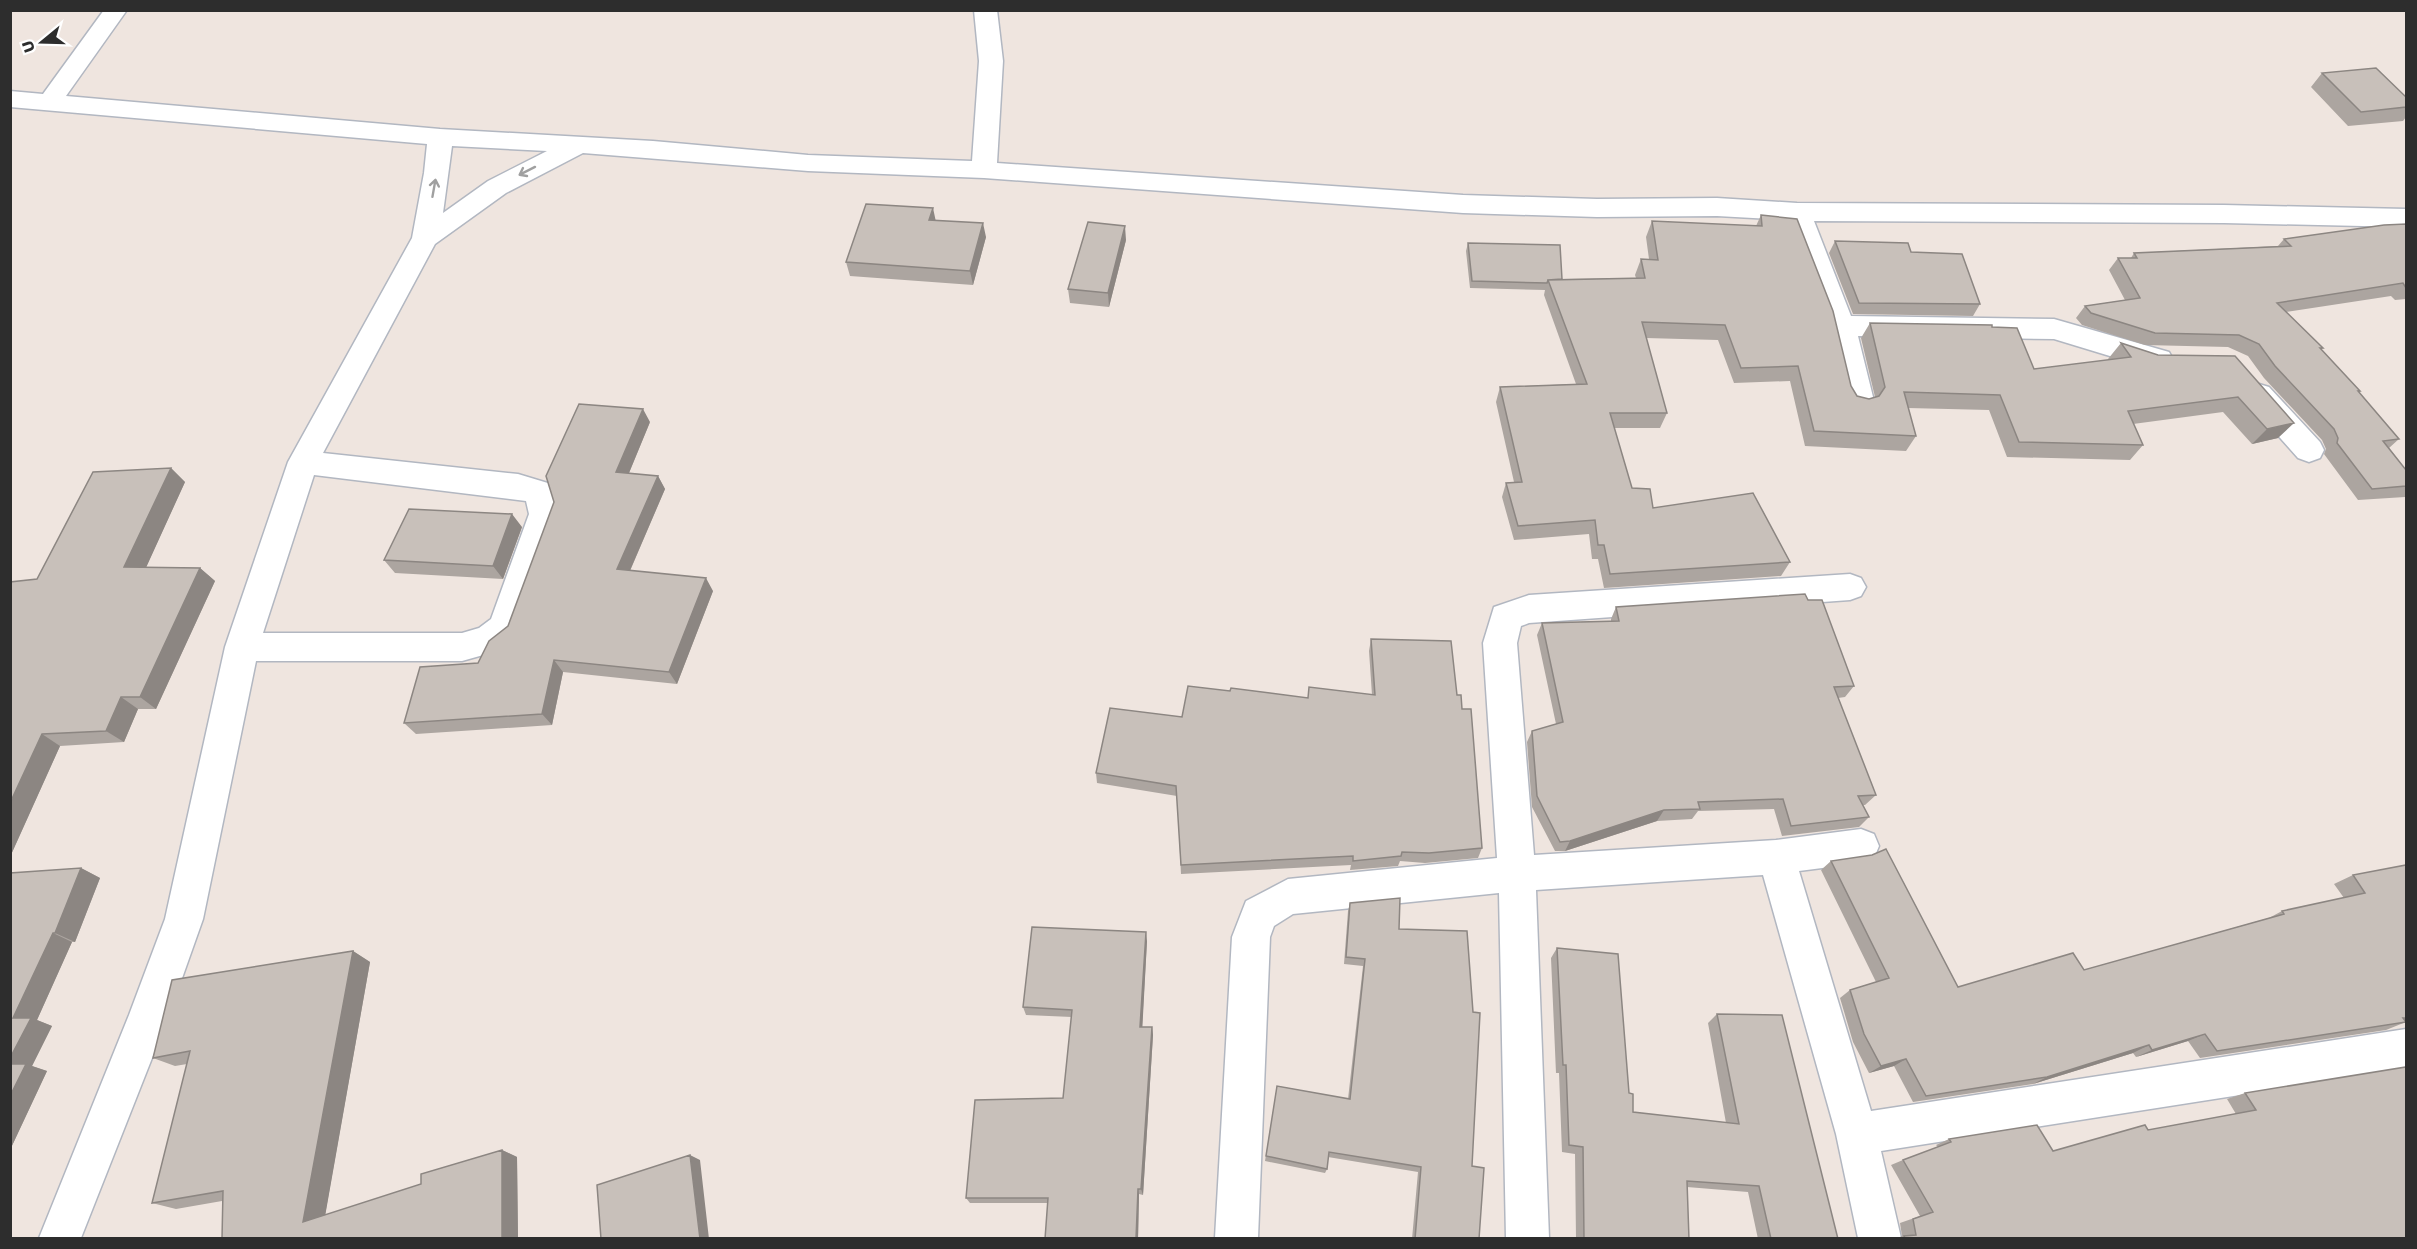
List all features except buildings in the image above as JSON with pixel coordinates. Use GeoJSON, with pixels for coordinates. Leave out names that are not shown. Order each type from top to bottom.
{"type":"FeatureCollection","features":[{"type":"Feature","properties":{"kind":"street"},"geometry":{"type":"LineString","coordinates":[[49,103],[116,10]]}},
{"type":"Feature","properties":{"kind":"street"},"geometry":{"type":"LineString","coordinates":[[984,170],[991,62],[985,10]]}},
{"type":"Feature","properties":{"kind":"street"},"geometry":{"type":"LineString","coordinates":[[10,99],[440,137],[579,145],[808,163],[984,170],[1463,204],[1596,208],[1717,207],[1797,212],[2224,213],[2406,218]]}},
{"type":"Feature","properties":{"kind":"street"},"geometry":{"type":"LineString","coordinates":[[60,1239],[149,1015],[184,919],[242,647],[303,462],[425,238],[437,173],[440,137]]}},
{"type":"Feature","properties":{"kind":"street"},"geometry":{"type":"LineString","coordinates":[[425,238],[497,187],[579,145]]}},
{"type":"Feature","properties":{"kind":"street"},"geometry":{"type":"LineString","coordinates":[[1797,212],[1841,326],[1859,401]]}},
{"type":"Feature","properties":{"kind":"street"},"geometry":{"type":"LineString","coordinates":[[1841,326],[2054,329],[2158,360],[2183,358]]}},
{"type":"Feature","properties":{"kind":"street"},"geometry":{"type":"LineString","coordinates":[[2242,372],[2252,387],[2309,450]]}},
{"type":"Feature","properties":{"kind":"street"},"geometry":{"type":"LineString","coordinates":[[242,647],[462,647],[489,640],[504,627],[545,514],[540,493],[518,486],[303,462]]}},
{"type":"Feature","properties":{"kind":"street"},"geometry":{"type":"LineString","coordinates":[[1527,1239],[1517,874],[1500,643],[1506,617],[1529,609],[1850,587]]}},
{"type":"Feature","properties":{"kind":"street"},"geometry":{"type":"LineString","coordinates":[[1236,1239],[1251,937],[1259,914],[1288,897],[1517,874],[1776,857],[1861,846]]}},
{"type":"Feature","properties":{"kind":"street"},"geometry":{"type":"LineString","coordinates":[[1776,857],[1857,1134],[1880,1239]]}},
{"type":"Feature","properties":{"kind":"street"},"geometry":{"type":"LineString","coordinates":[[1857,1134],[2406,1049]]}}]}
